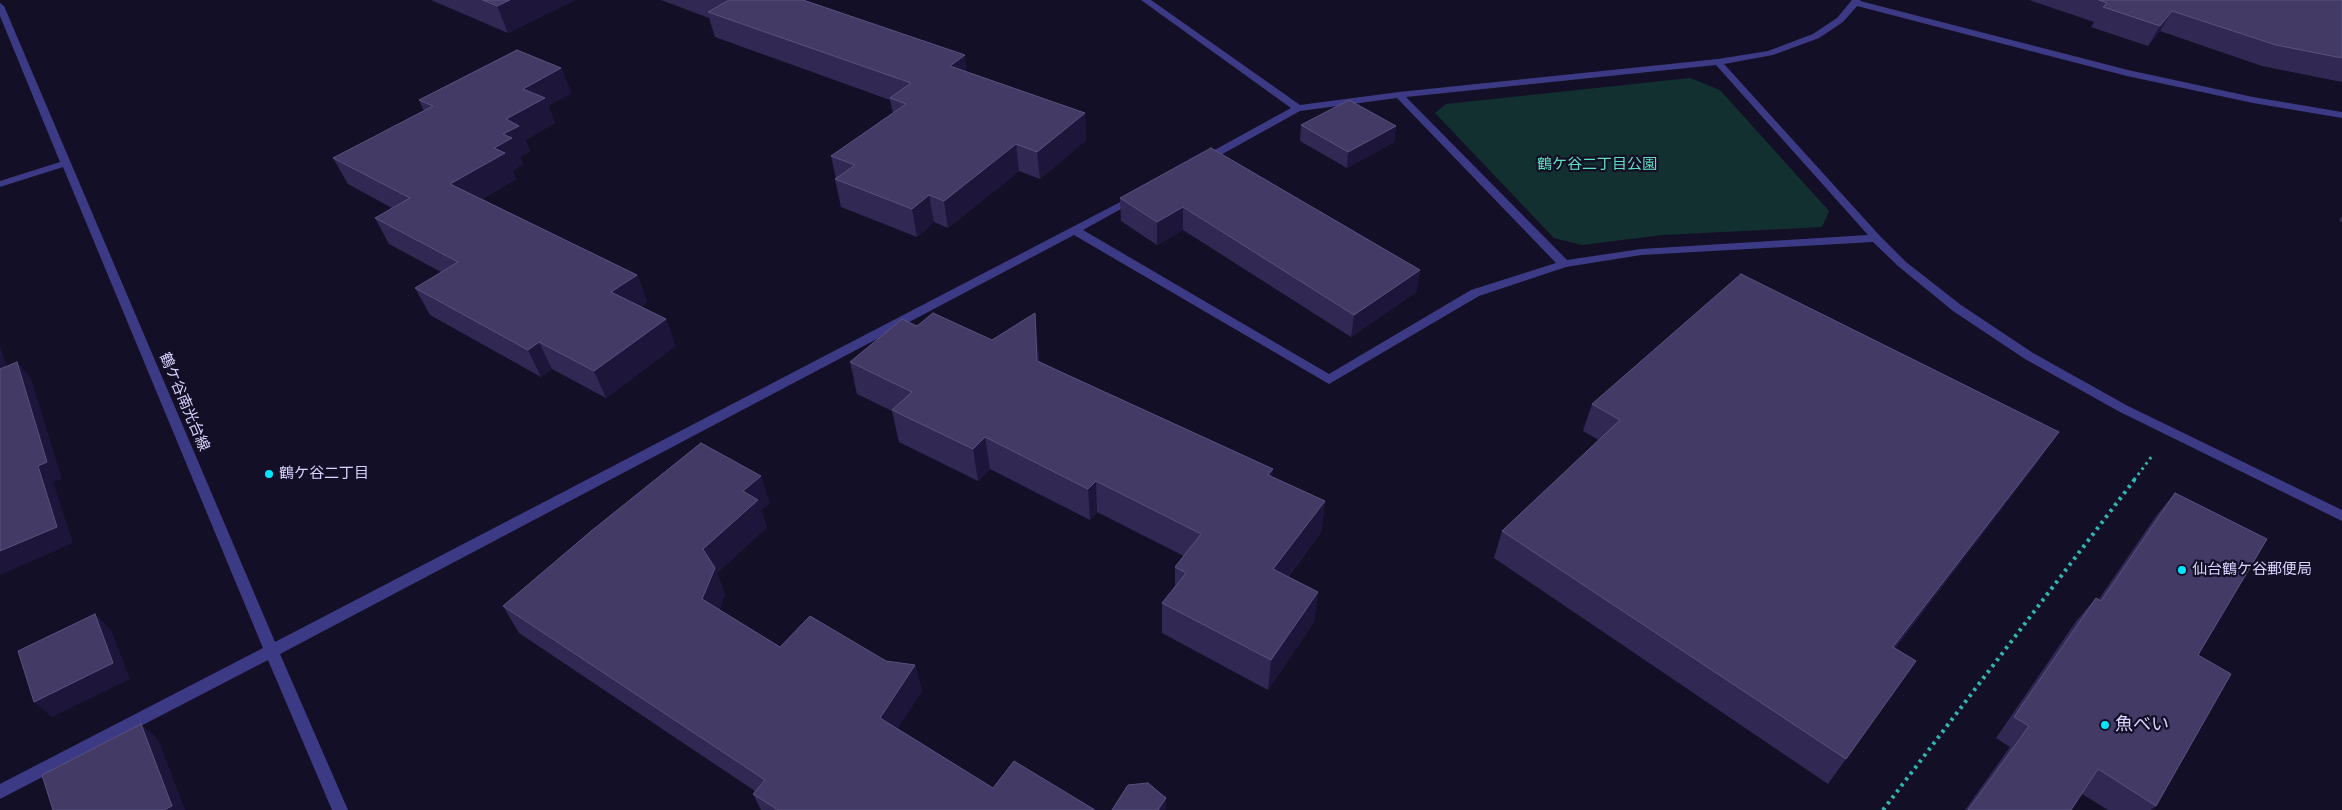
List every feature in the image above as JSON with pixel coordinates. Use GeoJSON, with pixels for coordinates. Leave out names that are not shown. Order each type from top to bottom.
{"type":"FeatureCollection","features":[{"type":"Feature","properties":{"kind":"street"},"geometry":{"type":"LineString","coordinates":[[1145,0],[1298,108]]}},
{"type":"Feature","properties":{"kind":"street"},"geometry":{"type":"LineString","coordinates":[[1195,165],[1298,108],[1399,95],[1718,62],[1770,54],[1814,38],[1840,20],[1857,2],[2127,73],[2253,100],[2342,115]]}},
{"type":"Feature","properties":{"kind":"street","name":"鶴ケ谷南光台線"},"geometry":{"type":"LineString","coordinates":[[0,6],[340,810]]}},
{"type":"Feature","properties":{"kind":"street"},"geometry":{"type":"LineString","coordinates":[[1718,62],[1876,238],[1902,264],[1957,308],[2029,356],[2124,409],[2342,516]]}},
{"type":"Feature","properties":{"kind":"street"},"geometry":{"type":"LineString","coordinates":[[1399,95],[1564,264]]}},
{"type":"Feature","properties":{"kind":"street"},"geometry":{"type":"LineString","coordinates":[[0,184],[66,162]]}},
{"type":"Feature","properties":{"kind":"street"},"geometry":{"type":"LineString","coordinates":[[0,792],[272,652],[1076,231],[1144,193]]}},
{"type":"Feature","properties":{"kind":"street"},"geometry":{"type":"LineString","coordinates":[[1076,231],[1329,380],[1475,293],[1564,264],[1641,252],[1876,238]]}},
{"type":"Feature","properties":{"kind":"path"},"geometry":{"type":"LineString","coordinates":[[1884,810],[2157,448]]}},
{"type":"Feature","properties":{"kind":"green space","name":"鶴ケ谷二丁目公園"},"geometry":{"type":"Polygon","coordinates":[[[1690,78],[1720,90],[1829,211],[1822,227],[1662,235],[1582,245],[1554,238],[1435,113],[1446,104],[1690,78]]]}},
{"type":"Feature","properties":{"kind":"building"},"geometry":{"type":"Polygon","coordinates":[[[483,0],[510,0],[497,6],[483,0]]]}},
{"type":"Feature","properties":{"kind":"building"},"geometry":{"type":"Polygon","coordinates":[[[729,0],[803,0],[965,55],[950,66],[1085,113],[1037,152],[1016,144],[944,201],[929,195],[912,209],[835,179],[855,165],[831,156],[906,104],[890,98],[911,83],[708,12],[729,0]]]}},
{"type":"Feature","properties":{"kind":"building"},"geometry":{"type":"Polygon","coordinates":[[[2099,0],[2342,0],[2342,58],[2276,45],[2172,11],[2160,26],[2103,7],[2107,3],[2099,0]]]}},
{"type":"Feature","properties":{"kind":"building"},"geometry":{"type":"Polygon","coordinates":[[[517,50],[561,68],[523,89],[545,98],[506,119],[519,126],[503,134],[512,138],[494,148],[505,153],[450,184],[637,275],[611,292],[666,319],[594,371],[539,342],[528,350],[415,288],[458,262],[375,218],[410,198],[333,158],[433,106],[419,100],[517,50]]]}},
{"type":"Feature","properties":{"kind":"building"},"geometry":{"type":"Polygon","coordinates":[[[1349,100],[1396,126],[1348,152],[1301,125],[1349,100]]]}},
{"type":"Feature","properties":{"kind":"building"},"geometry":{"type":"Polygon","coordinates":[[[1211,148],[1420,270],[1354,315],[1183,207],[1157,222],[1120,198],[1211,148]]]}},
{"type":"Feature","properties":{"kind":"building"},"geometry":{"type":"Polygon","coordinates":[[[1741,274],[2059,432],[1893,647],[1916,661],[1846,759],[1502,531],[1620,420],[1592,404],[1741,274]]]}},
{"type":"Feature","properties":{"kind":"building"},"geometry":{"type":"Polygon","coordinates":[[[933,313],[992,340],[1035,313],[1037,361],[1273,469],[1268,475],[1325,501],[1273,569],[1318,592],[1271,660],[1162,603],[1186,573],[1175,567],[1201,534],[1096,481],[1088,489],[985,437],[973,449],[892,410],[912,392],[850,362],[902,319],[917,326],[933,313]]]}},
{"type":"Feature","properties":{"kind":"building"},"geometry":{"type":"Polygon","coordinates":[[[17,362],[47,462],[38,466],[57,527],[0,551],[0,369],[17,362]]]}},
{"type":"Feature","properties":{"kind":"building"},"geometry":{"type":"Polygon","coordinates":[[[701,443],[761,476],[743,491],[758,500],[703,549],[715,568],[702,599],[780,647],[810,616],[886,661],[915,665],[880,718],[993,788],[1014,761],[1095,810],[778,810],[753,794],[765,780],[503,606],[590,532],[701,443]]]}},
{"type":"Feature","properties":{"kind":"building"},"geometry":{"type":"Polygon","coordinates":[[[2175,493],[2267,539],[2198,655],[2231,674],[2156,806],[2098,769],[2071,810],[1968,810],[2029,726],[2014,717],[2096,598],[2101,601],[2175,493]]]}},
{"type":"Feature","properties":{"kind":"building"},"geometry":{"type":"Polygon","coordinates":[[[95,614],[113,663],[34,702],[18,651],[95,614]]]}},
{"type":"Feature","properties":{"kind":"building"},"geometry":{"type":"Polygon","coordinates":[[[141,724],[172,806],[164,810],[53,810],[42,775],[141,724]]]}},
{"type":"Feature","properties":{"kind":"building"},"geometry":{"type":"Polygon","coordinates":[[[1148,783],[1166,798],[1158,810],[1112,810],[1128,785],[1148,783]]]}},
{"type":"Feature","properties":{"kind":"place","name":"鶴ケ谷二丁目"},"geometry":{"type":"Point","coordinates":[269,474]}},
{"type":"Feature","properties":{"kind":"place","name":"仙台鶴ケ谷郵便局"},"geometry":{"type":"Point","coordinates":[2182,570]}},
{"type":"Feature","properties":{"kind":"place","name":"魚べい"},"geometry":{"type":"Point","coordinates":[2105,725]}}]}
